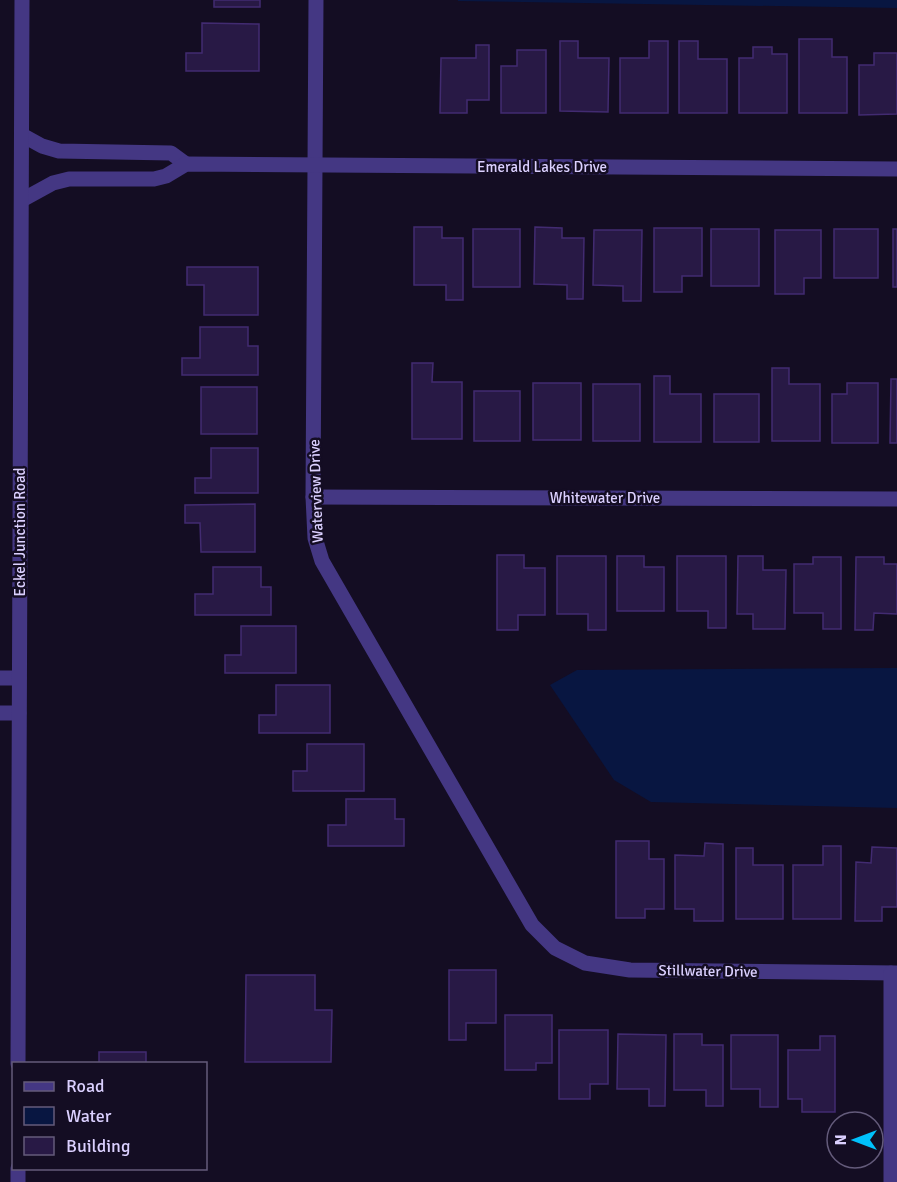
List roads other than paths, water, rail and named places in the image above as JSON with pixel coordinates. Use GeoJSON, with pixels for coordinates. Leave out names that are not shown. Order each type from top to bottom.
{"type":"FeatureCollection","features":[{"type":"Feature","properties":{"kind":"street","name":"Eckel Junction Road"},"geometry":{"type":"LineString","coordinates":[[18,1062],[22,0]]}},
{"type":"Feature","properties":{"kind":"street","name":"Waterview Drive"},"geometry":{"type":"LineString","coordinates":[[316,0],[313,497],[315,538],[322,561],[532,925]]}},
{"type":"Feature","properties":{"kind":"street","name":"Emerald Lakes Drive"},"geometry":{"type":"LineString","coordinates":[[22,135],[42,146],[59,151],[171,153],[186,164]]}},
{"type":"Feature","properties":{"kind":"street","name":"Emerald Lakes Drive"},"geometry":{"type":"LineString","coordinates":[[22,200],[53,183],[69,178],[154,178],[166,176],[186,164],[897,169]]}},
{"type":"Feature","properties":{"kind":"street","name":"Whitewater Drive"},"geometry":{"type":"LineString","coordinates":[[313,497],[897,499]]}},
{"type":"Feature","properties":{"kind":"street"},"geometry":{"type":"LineString","coordinates":[[0,678],[19,678]]}},
{"type":"Feature","properties":{"kind":"street"},"geometry":{"type":"LineString","coordinates":[[0,713],[19,713]]}},
{"type":"Feature","properties":{"kind":"street","name":"Stillwater Drive"},"geometry":{"type":"LineString","coordinates":[[532,925],[555,948],[585,963],[630,970],[894,973]]}},
{"type":"Feature","properties":{"kind":"street"},"geometry":{"type":"LineString","coordinates":[[891,1182],[894,973]]}},
{"type":"Feature","properties":{"kind":"water"},"geometry":{"type":"Polygon","coordinates":[[[897,0],[897,8],[458,1],[897,0]]]}},
{"type":"Feature","properties":{"kind":"water"},"geometry":{"type":"Polygon","coordinates":[[[897,668],[897,808],[651,802],[614,780],[550,685],[577,670],[897,668]]]}}]}
